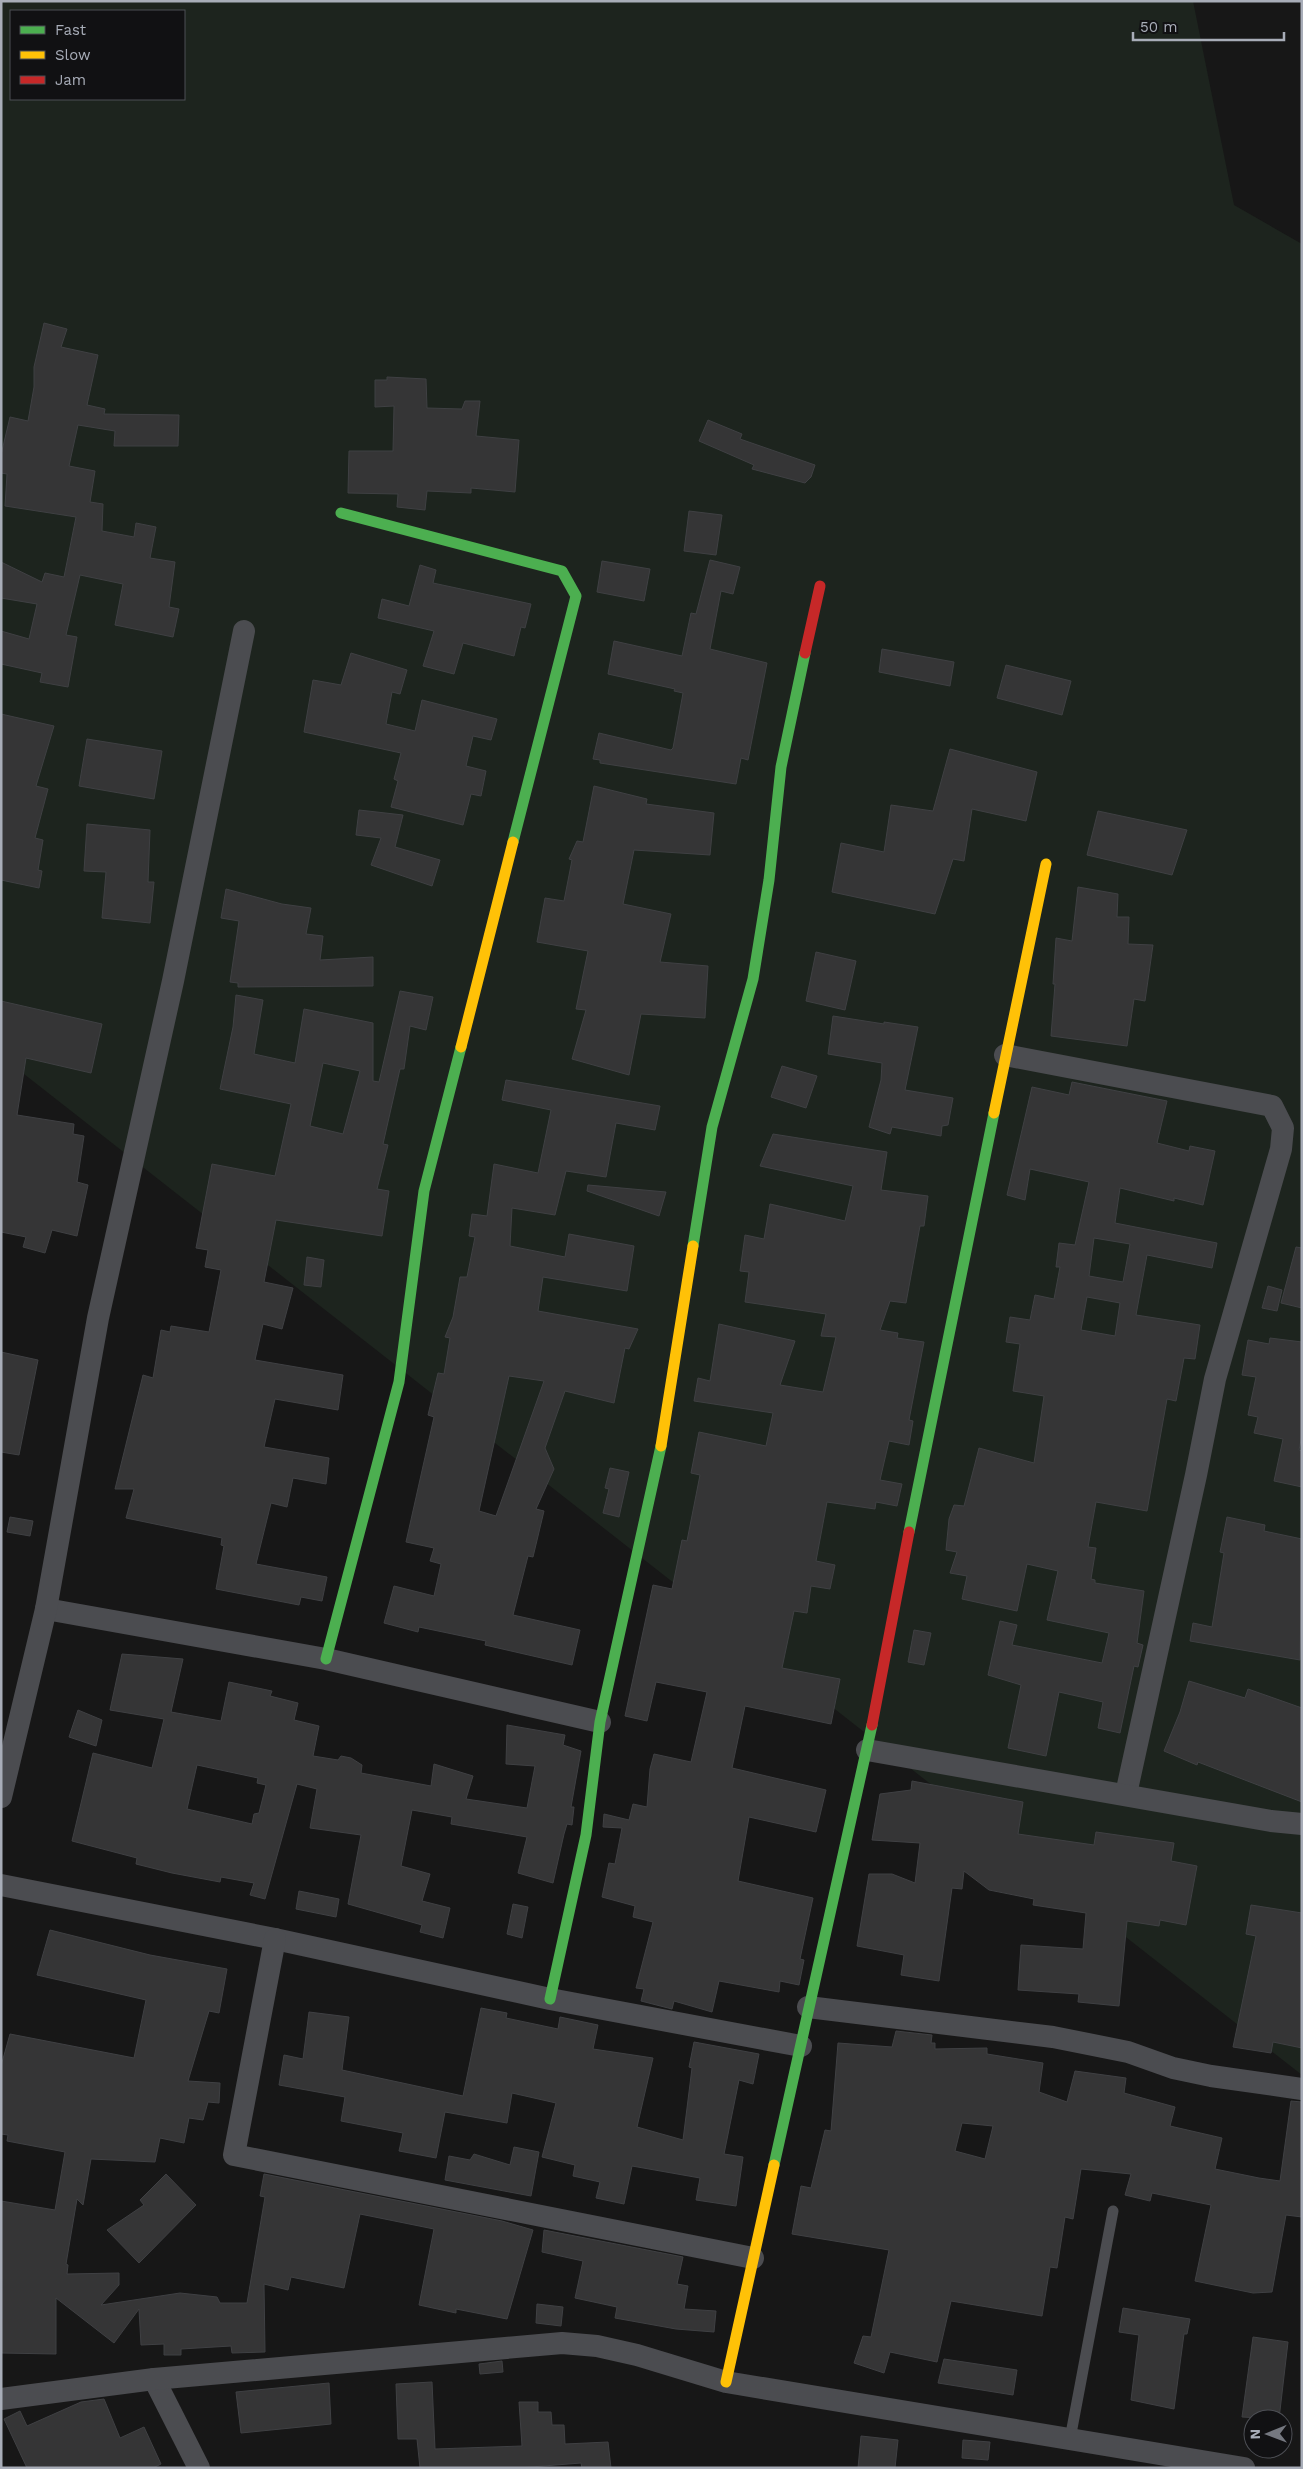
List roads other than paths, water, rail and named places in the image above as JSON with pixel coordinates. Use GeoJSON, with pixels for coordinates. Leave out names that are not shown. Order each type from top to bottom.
{"type":"FeatureCollection","features":[{"type":"Feature","properties":{"kind":"street"},"geometry":{"type":"LineString","coordinates":[[326,1659],[399,1382],[424,1191],[576,596],[562,571],[341,513]]}},
{"type":"Feature","properties":{"kind":"street"},"geometry":{"type":"LineString","coordinates":[[550,1999],[586,1835],[600,1722],[666,1422],[712,1127],[753,979],[769,880],[781,767],[820,586]]}},
{"type":"Feature","properties":{"kind":"street"},"geometry":{"type":"LineString","coordinates":[[1,1797],[46,1609],[98,1318],[173,981],[244,631]]}},
{"type":"Feature","properties":{"kind":"street"},"geometry":{"type":"LineString","coordinates":[[726,2382],[808,2007],[867,1750],[931,1417],[1046,864]]}},
{"type":"Feature","properties":{"kind":"street"},"geometry":{"type":"LineString","coordinates":[[1005,1055],[1272,1106],[1283,1128],[1281,1149],[1215,1379],[1196,1475],[1126,1794]]}},
{"type":"Feature","properties":{"kind":"street"},"geometry":{"type":"LineString","coordinates":[[46,1609],[326,1659],[600,1722]]}},
{"type":"Feature","properties":{"kind":"street"},"geometry":{"type":"LineString","coordinates":[[867,1750],[1271,1821],[1302,1824]]}},
{"type":"Feature","properties":{"kind":"street"},"geometry":{"type":"LineString","coordinates":[[1,1884],[550,1999],[801,2046]]}},
{"type":"Feature","properties":{"kind":"street"},"geometry":{"type":"LineString","coordinates":[[275,1940],[234,2154],[753,2258]]}},
{"type":"Feature","properties":{"kind":"street"},"geometry":{"type":"LineString","coordinates":[[808,2007],[1053,2037],[1128,2052],[1173,2068],[1211,2076],[1302,2089]]}},
{"type":"Feature","properties":{"kind":"street"},"geometry":{"type":"LineString","coordinates":[[1,2399],[154,2379],[562,2343],[597,2346],[637,2355],[726,2382],[1244,2468]]}},
{"type":"Feature","properties":{"kind":"street"},"geometry":{"type":"LineString","coordinates":[[154,2379],[199,2468]]}},
{"type":"Feature","properties":{"kind":"lane"},"geometry":{"type":"LineString","coordinates":[[1070,2439],[1113,2211]]}}]}
